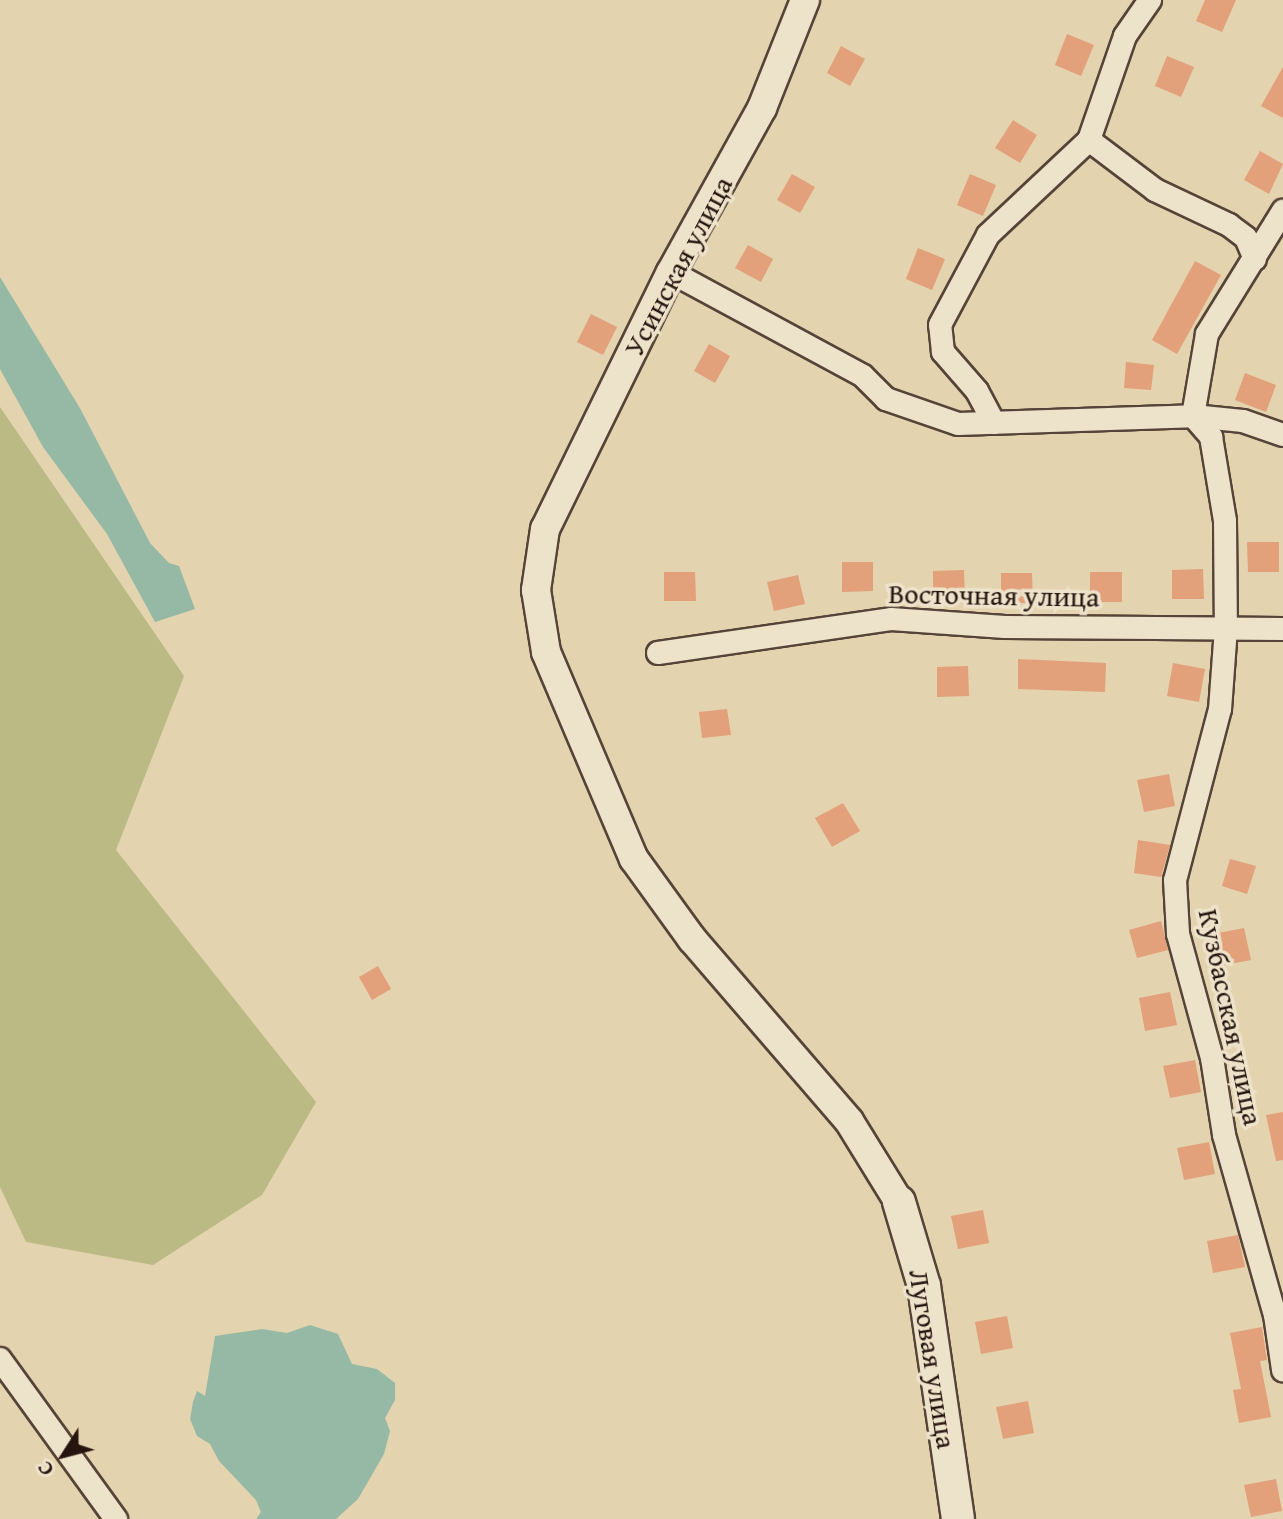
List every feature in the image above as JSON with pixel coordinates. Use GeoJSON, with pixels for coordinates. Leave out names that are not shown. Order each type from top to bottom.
{"type":"FeatureCollection","features":[{"type":"Feature","properties":{"kind":"main road","name":"Луговая улица"},"geometry":{"type":"LineString","coordinates":[[899,1202],[924,1286],[958,1519]]}},
{"type":"Feature","properties":{"kind":"street","name":"Усинская улица"},"geometry":{"type":"LineString","coordinates":[[805,0],[762,108],[671,272],[545,529],[536,590],[546,652],[634,859],[692,939],[849,1121],[899,1202]]}},
{"type":"Feature","properties":{"kind":"street"},"geometry":{"type":"LineString","coordinates":[[994,423],[977,391],[943,352],[940,325],[988,235],[1089,140],[1125,36],[1150,0]]}},
{"type":"Feature","properties":{"kind":"street"},"geometry":{"type":"LineString","coordinates":[[1089,140],[1155,190],[1229,225],[1246,238],[1255,259]]}},
{"type":"Feature","properties":{"kind":"street"},"geometry":{"type":"LineString","coordinates":[[1193,416],[1207,334],[1283,211]]}},
{"type":"Feature","properties":{"kind":"street"},"geometry":{"type":"LineString","coordinates":[[671,272],[863,376],[886,399],[958,424],[1193,416],[1243,421],[1283,435]]}},
{"type":"Feature","properties":{"kind":"street","name":"Кузбасская улица"},"geometry":{"type":"LineString","coordinates":[[1193,416],[1211,437],[1225,521],[1226,628],[1220,709],[1175,880],[1178,934],[1212,1058],[1224,1135],[1275,1315],[1283,1370]]}},
{"type":"Feature","properties":{"kind":"street","name":"Восточная улица"},"geometry":{"type":"LineString","coordinates":[[658,653],[891,619],[1005,627],[1283,629]]}},
{"type":"Feature","properties":{"kind":"street"},"geometry":{"type":"LineString","coordinates":[[0,1359],[116,1519]]}},
{"type":"Feature","properties":{"kind":"shaded area"},"geometry":{"type":"Polygon","coordinates":[[[0,277],[81,410],[150,543],[169,563],[179,566],[195,609],[155,622],[107,534],[43,447],[0,369],[0,277]]]}},
{"type":"Feature","properties":{"kind":"shaded area"},"geometry":{"type":"Polygon","coordinates":[[[0,407],[184,676],[116,850],[316,1102],[262,1195],[153,1265],[26,1242],[0,1187],[0,407]]]}},
{"type":"Feature","properties":{"kind":"shaded area"},"geometry":{"type":"Polygon","coordinates":[[[310,1325],[338,1334],[352,1364],[377,1369],[395,1383],[395,1400],[385,1418],[390,1431],[384,1454],[358,1499],[336,1519],[256,1519],[261,1512],[256,1500],[219,1461],[210,1444],[197,1436],[190,1419],[193,1402],[197,1391],[205,1396],[215,1336],[262,1329],[287,1333],[310,1325]]]}},
{"type":"Feature","properties":{"kind":"building"},"geometry":{"type":"Polygon","coordinates":[[[1205,0],[1236,0],[1222,32],[1196,21],[1205,0]]]}},
{"type":"Feature","properties":{"kind":"building"},"geometry":{"type":"Polygon","coordinates":[[[1067,34],[1094,45],[1081,76],[1055,65],[1067,34]]]}},
{"type":"Feature","properties":{"kind":"building"},"geometry":{"type":"Polygon","coordinates":[[[841,46],[865,59],[850,86],[827,73],[841,46]]]}},
{"type":"Feature","properties":{"kind":"building"},"geometry":{"type":"Polygon","coordinates":[[[1167,56],[1194,67],[1181,97],[1155,86],[1167,56]]]}},
{"type":"Feature","properties":{"kind":"building"},"geometry":{"type":"Polygon","coordinates":[[[1283,67],[1283,118],[1261,106],[1283,67]]]}},
{"type":"Feature","properties":{"kind":"building"},"geometry":{"type":"Polygon","coordinates":[[[1013,120],[1037,135],[1020,163],[995,148],[1013,120]]]}},
{"type":"Feature","properties":{"kind":"building"},"geometry":{"type":"Polygon","coordinates":[[[1260,151],[1283,164],[1269,194],[1244,180],[1260,151]]]}},
{"type":"Feature","properties":{"kind":"building"},"geometry":{"type":"Polygon","coordinates":[[[792,174],[815,187],[800,213],[777,200],[792,174]]]}},
{"type":"Feature","properties":{"kind":"building"},"geometry":{"type":"Polygon","coordinates":[[[970,174],[996,185],[983,216],[957,205],[970,174]]]}},
{"type":"Feature","properties":{"kind":"building"},"geometry":{"type":"Polygon","coordinates":[[[748,245],[773,259],[761,282],[735,268],[748,245]]]}},
{"type":"Feature","properties":{"kind":"building"},"geometry":{"type":"Polygon","coordinates":[[[918,248],[945,259],[932,290],[906,279],[918,248]]]}},
{"type":"Feature","properties":{"kind":"building"},"geometry":{"type":"Polygon","coordinates":[[[1195,261],[1221,275],[1177,354],[1152,340],[1195,261]]]}},
{"type":"Feature","properties":{"kind":"building"},"geometry":{"type":"Polygon","coordinates":[[[591,314],[617,327],[603,355],[577,342],[591,314]]]}},
{"type":"Feature","properties":{"kind":"building"},"geometry":{"type":"Polygon","coordinates":[[[709,344],[730,356],[715,383],[694,371],[709,344]]]}},
{"type":"Feature","properties":{"kind":"building"},"geometry":{"type":"Polygon","coordinates":[[[1126,362],[1154,365],[1151,390],[1124,388],[1126,362]]]}},
{"type":"Feature","properties":{"kind":"building"},"geometry":{"type":"Polygon","coordinates":[[[1245,373],[1276,385],[1266,412],[1235,400],[1245,373]]]}},
{"type":"Feature","properties":{"kind":"building"},"geometry":{"type":"Polygon","coordinates":[[[1247,542],[1279,542],[1279,572],[1248,572],[1247,542]]]}},
{"type":"Feature","properties":{"kind":"building"},"geometry":{"type":"Polygon","coordinates":[[[842,562],[873,562],[873,591],[842,592],[842,562]]]}},
{"type":"Feature","properties":{"kind":"building"},"geometry":{"type":"Polygon","coordinates":[[[1203,569],[1204,599],[1172,599],[1172,570],[1203,569]]]}},
{"type":"Feature","properties":{"kind":"building"},"geometry":{"type":"Polygon","coordinates":[[[964,570],[965,600],[933,600],[933,571],[964,570]]]}},
{"type":"Feature","properties":{"kind":"building"},"geometry":{"type":"Polygon","coordinates":[[[664,572],[695,572],[696,601],[664,601],[664,572]]]}},
{"type":"Feature","properties":{"kind":"building"},"geometry":{"type":"Polygon","coordinates":[[[1090,572],[1122,572],[1122,602],[1090,602],[1090,572]]]}},
{"type":"Feature","properties":{"kind":"building"},"geometry":{"type":"Polygon","coordinates":[[[1001,573],[1032,573],[1033,603],[1001,603],[1001,573]]]}},
{"type":"Feature","properties":{"kind":"building"},"geometry":{"type":"Polygon","coordinates":[[[798,575],[805,604],[774,611],[767,582],[798,575]]]}},
{"type":"Feature","properties":{"kind":"building"},"geometry":{"type":"Polygon","coordinates":[[[1018,659],[1106,663],[1105,692],[1018,689],[1018,659]]]}},
{"type":"Feature","properties":{"kind":"building"},"geometry":{"type":"Polygon","coordinates":[[[1173,663],[1205,669],[1199,702],[1167,696],[1173,663]]]}},
{"type":"Feature","properties":{"kind":"building"},"geometry":{"type":"Polygon","coordinates":[[[968,666],[969,696],[937,697],[937,667],[968,666]]]}},
{"type":"Feature","properties":{"kind":"building"},"geometry":{"type":"Polygon","coordinates":[[[727,709],[731,735],[702,738],[699,712],[727,709]]]}},
{"type":"Feature","properties":{"kind":"building"},"geometry":{"type":"Polygon","coordinates":[[[1169,774],[1175,806],[1144,812],[1137,780],[1169,774]]]}},
{"type":"Feature","properties":{"kind":"building"},"geometry":{"type":"Polygon","coordinates":[[[843,803],[860,831],[832,847],[815,818],[843,803]]]}},
{"type":"Feature","properties":{"kind":"building"},"geometry":{"type":"Polygon","coordinates":[[[1138,840],[1170,845],[1161,877],[1134,873],[1138,840]]]}},
{"type":"Feature","properties":{"kind":"building"},"geometry":{"type":"Polygon","coordinates":[[[1230,859],[1256,866],[1247,894],[1222,886],[1230,859]]]}},
{"type":"Feature","properties":{"kind":"building"},"geometry":{"type":"Polygon","coordinates":[[[1161,921],[1168,950],[1137,958],[1129,930],[1161,921]]]}},
{"type":"Feature","properties":{"kind":"building"},"geometry":{"type":"Polygon","coordinates":[[[1244,928],[1251,960],[1219,966],[1213,934],[1244,928]]]}},
{"type":"Feature","properties":{"kind":"building"},"geometry":{"type":"Polygon","coordinates":[[[378,966],[391,989],[372,1000],[359,977],[378,966]]]}},
{"type":"Feature","properties":{"kind":"building"},"geometry":{"type":"Polygon","coordinates":[[[1170,992],[1177,1025],[1145,1031],[1139,998],[1170,992]]]}},
{"type":"Feature","properties":{"kind":"building"},"geometry":{"type":"Polygon","coordinates":[[[1195,1060],[1201,1092],[1170,1098],[1163,1066],[1195,1060]]]}},
{"type":"Feature","properties":{"kind":"building"},"geometry":{"type":"Polygon","coordinates":[[[1283,1112],[1283,1160],[1276,1161],[1266,1115],[1283,1112]]]}},
{"type":"Feature","properties":{"kind":"building"},"geometry":{"type":"Polygon","coordinates":[[[1209,1142],[1215,1174],[1184,1180],[1177,1148],[1209,1142]]]}},
{"type":"Feature","properties":{"kind":"building"},"geometry":{"type":"Polygon","coordinates":[[[983,1210],[989,1243],[958,1249],[951,1216],[983,1210]]]}},
{"type":"Feature","properties":{"kind":"building"},"geometry":{"type":"Polygon","coordinates":[[[1238,1235],[1245,1267],[1213,1273],[1207,1241],[1238,1235]]]}},
{"type":"Feature","properties":{"kind":"building"},"geometry":{"type":"Polygon","coordinates":[[[1007,1316],[1013,1348],[981,1354],[975,1322],[1007,1316]]]}},
{"type":"Feature","properties":{"kind":"building"},"geometry":{"type":"Polygon","coordinates":[[[1262,1327],[1267,1360],[1260,1361],[1271,1417],[1239,1423],[1233,1390],[1241,1389],[1230,1333],[1262,1327]]]}},
{"type":"Feature","properties":{"kind":"building"},"geometry":{"type":"Polygon","coordinates":[[[1028,1401],[1034,1433],[1003,1439],[996,1407],[1028,1401]]]}},
{"type":"Feature","properties":{"kind":"building"},"geometry":{"type":"Polygon","coordinates":[[[1276,1479],[1282,1511],[1251,1517],[1244,1485],[1276,1479]]]}}]}
